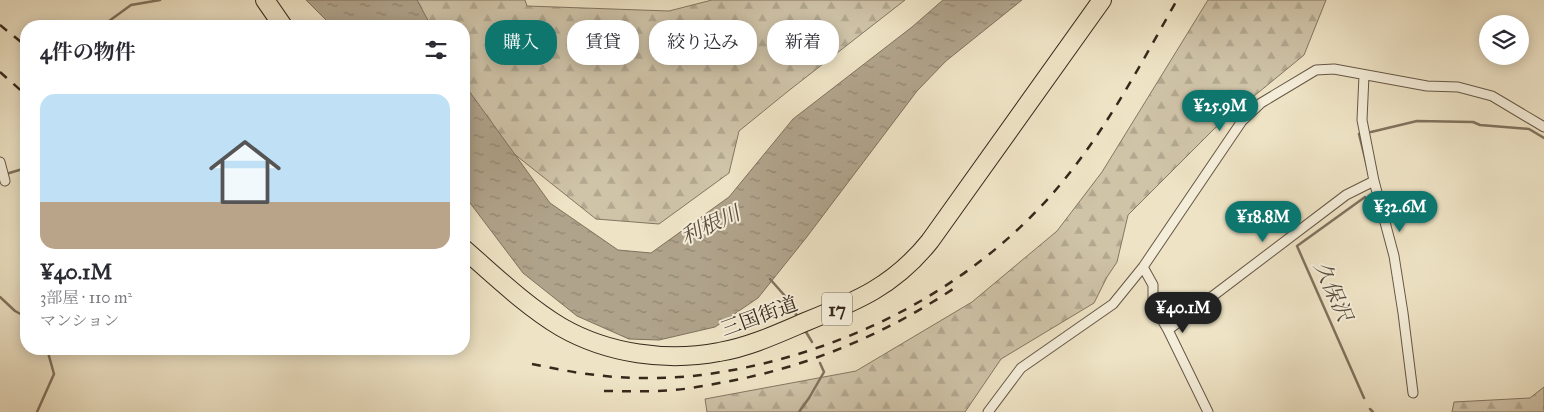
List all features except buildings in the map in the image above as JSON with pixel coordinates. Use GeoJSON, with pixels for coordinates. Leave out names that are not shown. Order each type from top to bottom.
{"type":"FeatureCollection","features":[{"type":"Feature","properties":{"kind":"highway"},"geometry":{"type":"LineString","coordinates":[[265,0],[279,20]]}},
{"type":"Feature","properties":{"kind":"highway","name":"三国街道"},"geometry":{"type":"LineString","coordinates":[[470,254],[548,318],[584,338],[606,346],[641,354],[697,356],[721,352],[769,338],[867,294],[891,280],[909,265],[930,241],[1102,0]]}},
{"type":"Feature","properties":{"kind":"street"},"geometry":{"type":"LineString","coordinates":[[988,412],[1021,368],[1113,304],[1143,267],[1242,121],[1261,103],[1316,70],[1334,69],[1428,86],[1458,88],[1492,96],[1544,127]]}},
{"type":"Feature","properties":{"kind":"street"},"geometry":{"type":"LineString","coordinates":[[1364,75],[1362,120],[1374,181],[1394,256],[1404,313],[1413,393]]}},
{"type":"Feature","properties":{"kind":"street"},"geometry":{"type":"LineString","coordinates":[[1,165],[5,180]]}},
{"type":"Feature","properties":{"kind":"street"},"geometry":{"type":"LineString","coordinates":[[1168,330],[1346,195],[1374,181]]}},
{"type":"Feature","properties":{"kind":"street"},"geometry":{"type":"LineString","coordinates":[[1143,267],[1153,285],[1152,304],[1168,330],[1208,412]]}},
{"type":"Feature","properties":{"kind":"green space"},"geometry":{"type":"Polygon","coordinates":[[[410,0],[525,0],[527,6],[669,11],[712,0],[905,0],[839,51],[839,20],[767,20],[767,65],[822,65],[739,131],[729,173],[659,224],[596,219],[470,119],[470,20],[426,20],[410,0]]]}},
{"type":"Feature","properties":{"kind":"green space"},"geometry":{"type":"Polygon","coordinates":[[[1208,0],[1326,0],[1304,55],[1214,129],[1128,215],[1117,262],[1094,303],[1001,359],[965,412],[707,412],[705,399],[856,371],[972,302],[1057,231],[1102,172],[1208,0]]]}},
{"type":"Feature","properties":{"kind":"green space"},"geometry":{"type":"Polygon","coordinates":[[[1544,387],[1544,412],[1452,412],[1454,402],[1530,398],[1544,387]]]}},
{"type":"Feature","properties":{"kind":"water"},"geometry":{"type":"Polygon","coordinates":[[[306,0],[417,0],[428,20],[326,20],[306,0]]]}},
{"type":"Feature","properties":{"kind":"water","name":"利根川"},"geometry":{"type":"Polygon","coordinates":[[[943,0],[1022,0],[946,61],[917,91],[806,238],[758,298],[715,327],[659,340],[629,339],[577,316],[523,273],[470,203],[470,92],[550,203],[618,250],[651,253],[729,197],[793,119],[912,27],[943,0]]]}},
{"type":"Feature","properties":{"kind":"waterway"},"geometry":{"type":"LineString","coordinates":[[110,20],[131,5],[160,0]]}},
{"type":"Feature","properties":{"kind":"waterway","name":"久保沢"},"geometry":{"type":"LineString","coordinates":[[1371,132],[1417,121],[1473,122],[1480,125],[1529,129],[1544,138]]}},
{"type":"Feature","properties":{"kind":"waterway","name":"久保沢"},"geometry":{"type":"LineString","coordinates":[[1359,134],[1367,166]]}},
{"type":"Feature","properties":{"kind":"waterway"},"geometry":{"type":"LineString","coordinates":[[6,174],[20,170]]}},
{"type":"Feature","properties":{"kind":"waterway","name":"久保沢"},"geometry":{"type":"LineString","coordinates":[[1364,398],[1297,246],[1365,197]]}},
{"type":"Feature","properties":{"kind":"waterway"},"geometry":{"type":"LineString","coordinates":[[770,279],[785,296],[797,316]]}},
{"type":"Feature","properties":{"kind":"waterway"},"geometry":{"type":"LineString","coordinates":[[0,297],[20,314]]}},
{"type":"Feature","properties":{"kind":"waterway"},"geometry":{"type":"LineString","coordinates":[[806,332],[812,342]]}},
{"type":"Feature","properties":{"kind":"waterway"},"geometry":{"type":"LineString","coordinates":[[37,412],[54,374],[49,355]]}},
{"type":"Feature","properties":{"kind":"waterway"},"geometry":{"type":"LineString","coordinates":[[799,412],[824,372],[820,363]]}},
{"type":"Feature","properties":{"kind":"waterway","name":"久保沢"},"geometry":{"type":"LineString","coordinates":[[1370,409],[1373,412]]}},
{"type":"Feature","properties":{"kind":"railway"},"geometry":{"type":"LineString","coordinates":[[532,364],[580,373],[634,378],[701,375],[753,366],[805,352],[855,333],[904,310],[950,283],[993,251],[1033,215],[1084,154],[1139,68],[1177,0]]}},
{"type":"Feature","properties":{"kind":"railway"},"geometry":{"type":"LineString","coordinates":[[0,25],[20,41]]}},
{"type":"Feature","properties":{"kind":"railway"},"geometry":{"type":"LineString","coordinates":[[0,72],[20,90]]}},
{"type":"Feature","properties":{"kind":"railway"},"geometry":{"type":"LineString","coordinates":[[604,391],[686,389],[756,376],[816,358],[874,334],[902,320],[956,287]]}}]}
